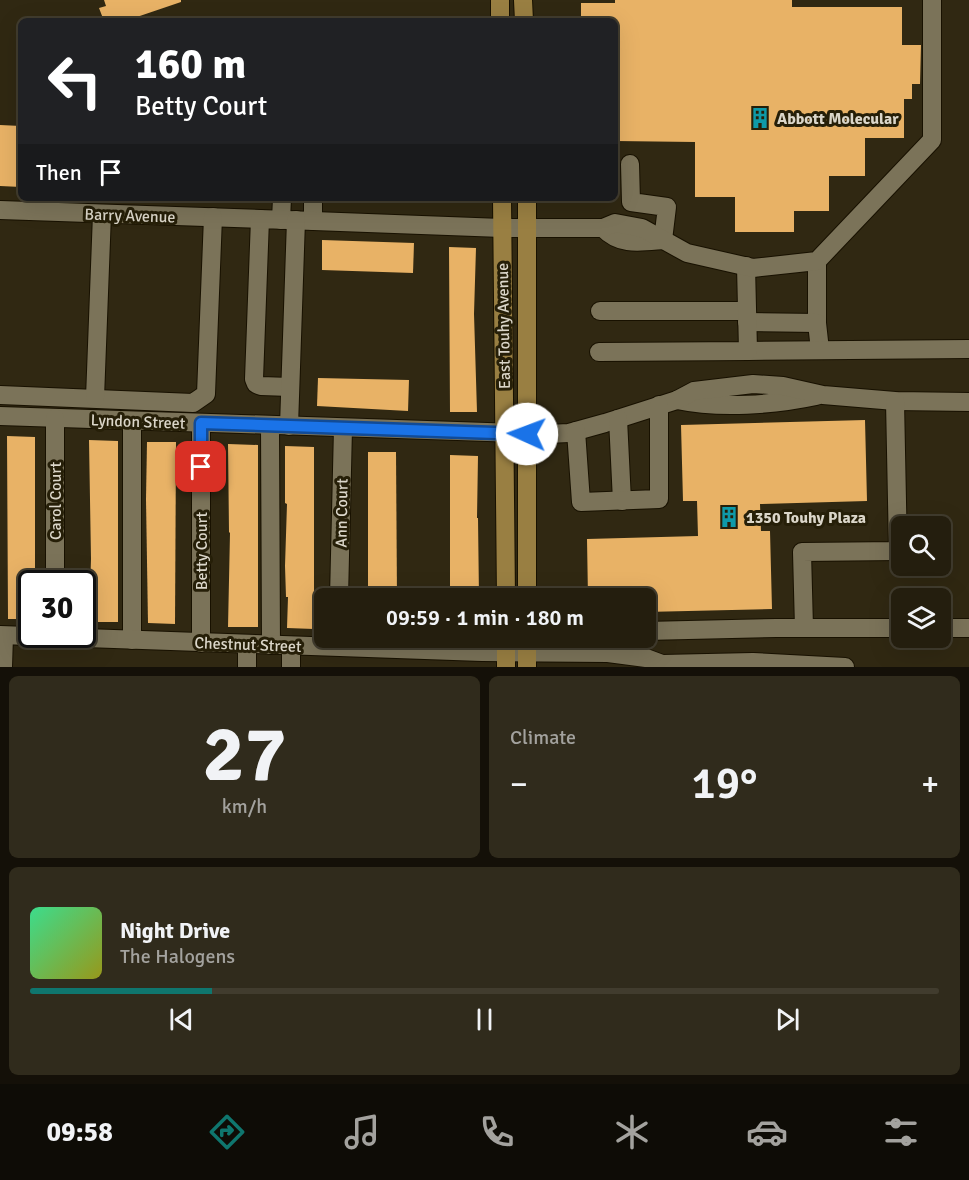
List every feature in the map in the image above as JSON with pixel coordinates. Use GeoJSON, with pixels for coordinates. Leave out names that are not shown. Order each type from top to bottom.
{"type":"FeatureCollection","features":[{"type":"Feature","properties":{"kind":"main road"},"geometry":{"type":"LineString","coordinates":[[500,0],[500,18]]}},
{"type":"Feature","properties":{"kind":"main road"},"geometry":{"type":"LineString","coordinates":[[524,0],[524,18]]}},
{"type":"Feature","properties":{"kind":"main road","name":"East Touhy Avenue"},"geometry":{"type":"LineString","coordinates":[[502,201],[506,588]]}},
{"type":"Feature","properties":{"kind":"main road","name":"East Touhy Avenue"},"geometry":{"type":"LineString","coordinates":[[526,201],[527,588]]}},
{"type":"Feature","properties":{"kind":"street"},"geometry":{"type":"LineString","coordinates":[[297,220],[502,228],[603,228],[615,223],[642,228],[687,253],[753,268],[817,261],[932,140],[932,0]]}},
{"type":"Feature","properties":{"kind":"street"},"geometry":{"type":"LineString","coordinates":[[630,165],[631,202],[668,207],[663,240]]}},
{"type":"Feature","properties":{"kind":"street"},"geometry":{"type":"LineString","coordinates":[[284,201],[297,220]]}},
{"type":"Feature","properties":{"kind":"street"},"geometry":{"type":"LineString","coordinates":[[289,426],[297,220],[311,201]]}},
{"type":"Feature","properties":{"kind":"street","name":"Barry Avenue"},"geometry":{"type":"LineString","coordinates":[[0,210],[297,220]]}},
{"type":"Feature","properties":{"kind":"street"},"geometry":{"type":"LineString","coordinates":[[95,398],[102,214]]}},
{"type":"Feature","properties":{"kind":"street"},"geometry":{"type":"LineString","coordinates":[[0,395],[193,403],[206,394],[213,217]]}},
{"type":"Feature","properties":{"kind":"street"},"geometry":{"type":"LineString","coordinates":[[260,219],[254,379],[256,384],[261,386],[290,387]]}},
{"type":"Feature","properties":{"kind":"street"},"geometry":{"type":"LineString","coordinates":[[817,261],[817,323],[820,350]]}},
{"type":"Feature","properties":{"kind":"street"},"geometry":{"type":"LineString","coordinates":[[746,266],[748,351]]}},
{"type":"Feature","properties":{"kind":"street"},"geometry":{"type":"LineString","coordinates":[[600,311],[747,316],[817,323]]}},
{"type":"Feature","properties":{"kind":"street"},"geometry":{"type":"LineString","coordinates":[[599,352],[969,349]]}},
{"type":"Feature","properties":{"kind":"street","name":"Lyndon Street"},"geometry":{"type":"LineString","coordinates":[[0,416],[527,434],[569,433],[678,400],[694,391],[753,384],[783,386],[823,395],[896,401],[969,402]]}},
{"type":"Feature","properties":{"kind":"street"},"geometry":{"type":"LineString","coordinates":[[804,628],[802,552],[898,551],[896,401]]}},
{"type":"Feature","properties":{"kind":"street"},"geometry":{"type":"LineString","coordinates":[[576,431],[581,502],[659,499],[659,405]]}},
{"type":"Feature","properties":{"kind":"street","name":"Carol Court"},"geometry":{"type":"LineString","coordinates":[[55,418],[55,570]]}},
{"type":"Feature","properties":{"kind":"street"},"geometry":{"type":"LineString","coordinates":[[618,419],[622,501]]}},
{"type":"Feature","properties":{"kind":"street"},"geometry":{"type":"LineString","coordinates":[[132,421],[132,640]]}},
{"type":"Feature","properties":{"kind":"street","name":"Betty Court"},"geometry":{"type":"LineString","coordinates":[[201,423],[201,642]]}},
{"type":"Feature","properties":{"kind":"street"},"geometry":{"type":"LineString","coordinates":[[270,425],[271,645]]}},
{"type":"Feature","properties":{"kind":"street","name":"Ann Court"},"geometry":{"type":"LineString","coordinates":[[339,588],[343,428]]}},
{"type":"Feature","properties":{"kind":"street"},"geometry":{"type":"LineString","coordinates":[[656,631],[891,628]]}},
{"type":"Feature","properties":{"kind":"street"},"geometry":{"type":"LineString","coordinates":[[951,628],[969,628]]}},
{"type":"Feature","properties":{"kind":"street","name":"Chestnut Street"},"geometry":{"type":"LineString","coordinates":[[3,667],[2,636],[18,636]]}},
{"type":"Feature","properties":{"kind":"street","name":"Chestnut Street"},"geometry":{"type":"LineString","coordinates":[[96,638],[291,646],[314,644]]}},
{"type":"Feature","properties":{"kind":"street"},"geometry":{"type":"LineString","coordinates":[[247,667],[248,644]]}},
{"type":"Feature","properties":{"kind":"street"},"geometry":{"type":"LineString","coordinates":[[291,646],[291,667]]}},
{"type":"Feature","properties":{"kind":"street","name":"Chestnut Street"},"geometry":{"type":"LineString","coordinates":[[368,648],[423,659],[506,652],[573,660],[608,652],[649,663],[662,664],[753,662],[845,667]]}},
{"type":"Feature","properties":{"kind":"building"},"geometry":{"type":"Polygon","coordinates":[[[104,0],[181,0],[181,2],[134,18],[103,18],[99,8],[106,6],[104,0]]]}},
{"type":"Feature","properties":{"kind":"building","name":"Abbott Molecular"},"geometry":{"type":"Polygon","coordinates":[[[615,0],[792,0],[792,7],[902,7],[902,45],[921,45],[920,84],[912,84],[912,99],[904,99],[904,138],[865,138],[865,176],[829,176],[829,211],[794,211],[794,232],[735,232],[735,197],[695,197],[695,142],[618,141],[618,18],[581,18],[581,3],[615,3],[615,0]]]}},
{"type":"Feature","properties":{"kind":"building"},"geometry":{"type":"Polygon","coordinates":[[[0,125],[18,126],[18,187],[0,186],[0,125]]]}},
{"type":"Feature","properties":{"kind":"building"},"geometry":{"type":"Polygon","coordinates":[[[322,240],[414,243],[413,273],[322,270],[322,240]]]}},
{"type":"Feature","properties":{"kind":"building"},"geometry":{"type":"Polygon","coordinates":[[[449,247],[476,248],[474,314],[477,412],[450,412],[449,247]]]}},
{"type":"Feature","properties":{"kind":"building"},"geometry":{"type":"Polygon","coordinates":[[[318,378],[409,380],[408,411],[317,406],[318,378]]]}},
{"type":"Feature","properties":{"kind":"building","name":"1350 Touhy Plaza"},"geometry":{"type":"Polygon","coordinates":[[[865,420],[867,501],[760,504],[761,531],[770,531],[772,609],[656,612],[656,588],[588,588],[587,539],[698,536],[697,501],[683,501],[681,425],[865,420]]]}},
{"type":"Feature","properties":{"kind":"building"},"geometry":{"type":"Polygon","coordinates":[[[7,436],[35,437],[35,570],[18,570],[18,619],[8,619],[7,436]]]}},
{"type":"Feature","properties":{"kind":"building"},"geometry":{"type":"Polygon","coordinates":[[[89,440],[118,441],[118,622],[96,622],[96,570],[91,570],[89,440]]]}},
{"type":"Feature","properties":{"kind":"building"},"geometry":{"type":"Polygon","coordinates":[[[147,442],[176,442],[175,624],[148,623],[147,442]]]}},
{"type":"Feature","properties":{"kind":"building"},"geometry":{"type":"Polygon","coordinates":[[[228,444],[258,445],[258,627],[228,627],[230,533],[228,444]]]}},
{"type":"Feature","properties":{"kind":"building"},"geometry":{"type":"Polygon","coordinates":[[[285,446],[314,447],[314,629],[287,628],[288,597],[286,597],[285,566],[287,504],[285,503],[285,446]]]}},
{"type":"Feature","properties":{"kind":"building"},"geometry":{"type":"Polygon","coordinates":[[[368,452],[396,452],[397,588],[368,588],[368,452]]]}},
{"type":"Feature","properties":{"kind":"building"},"geometry":{"type":"Polygon","coordinates":[[[450,455],[478,456],[479,588],[450,588],[450,455]]]}},
{"type":"Feature","properties":{"kind":"place","name":"Abbott Molecular"},"geometry":{"type":"Point","coordinates":[760,118]}},
{"type":"Feature","properties":{"kind":"place","name":"1350 Touhy Plaza"},"geometry":{"type":"Point","coordinates":[729,517]}},
{"type":"Feature","properties":{"kind":"route"},"geometry":{"type":"LineString","coordinates":[[201,467],[201,423],[527,434]]}}]}
